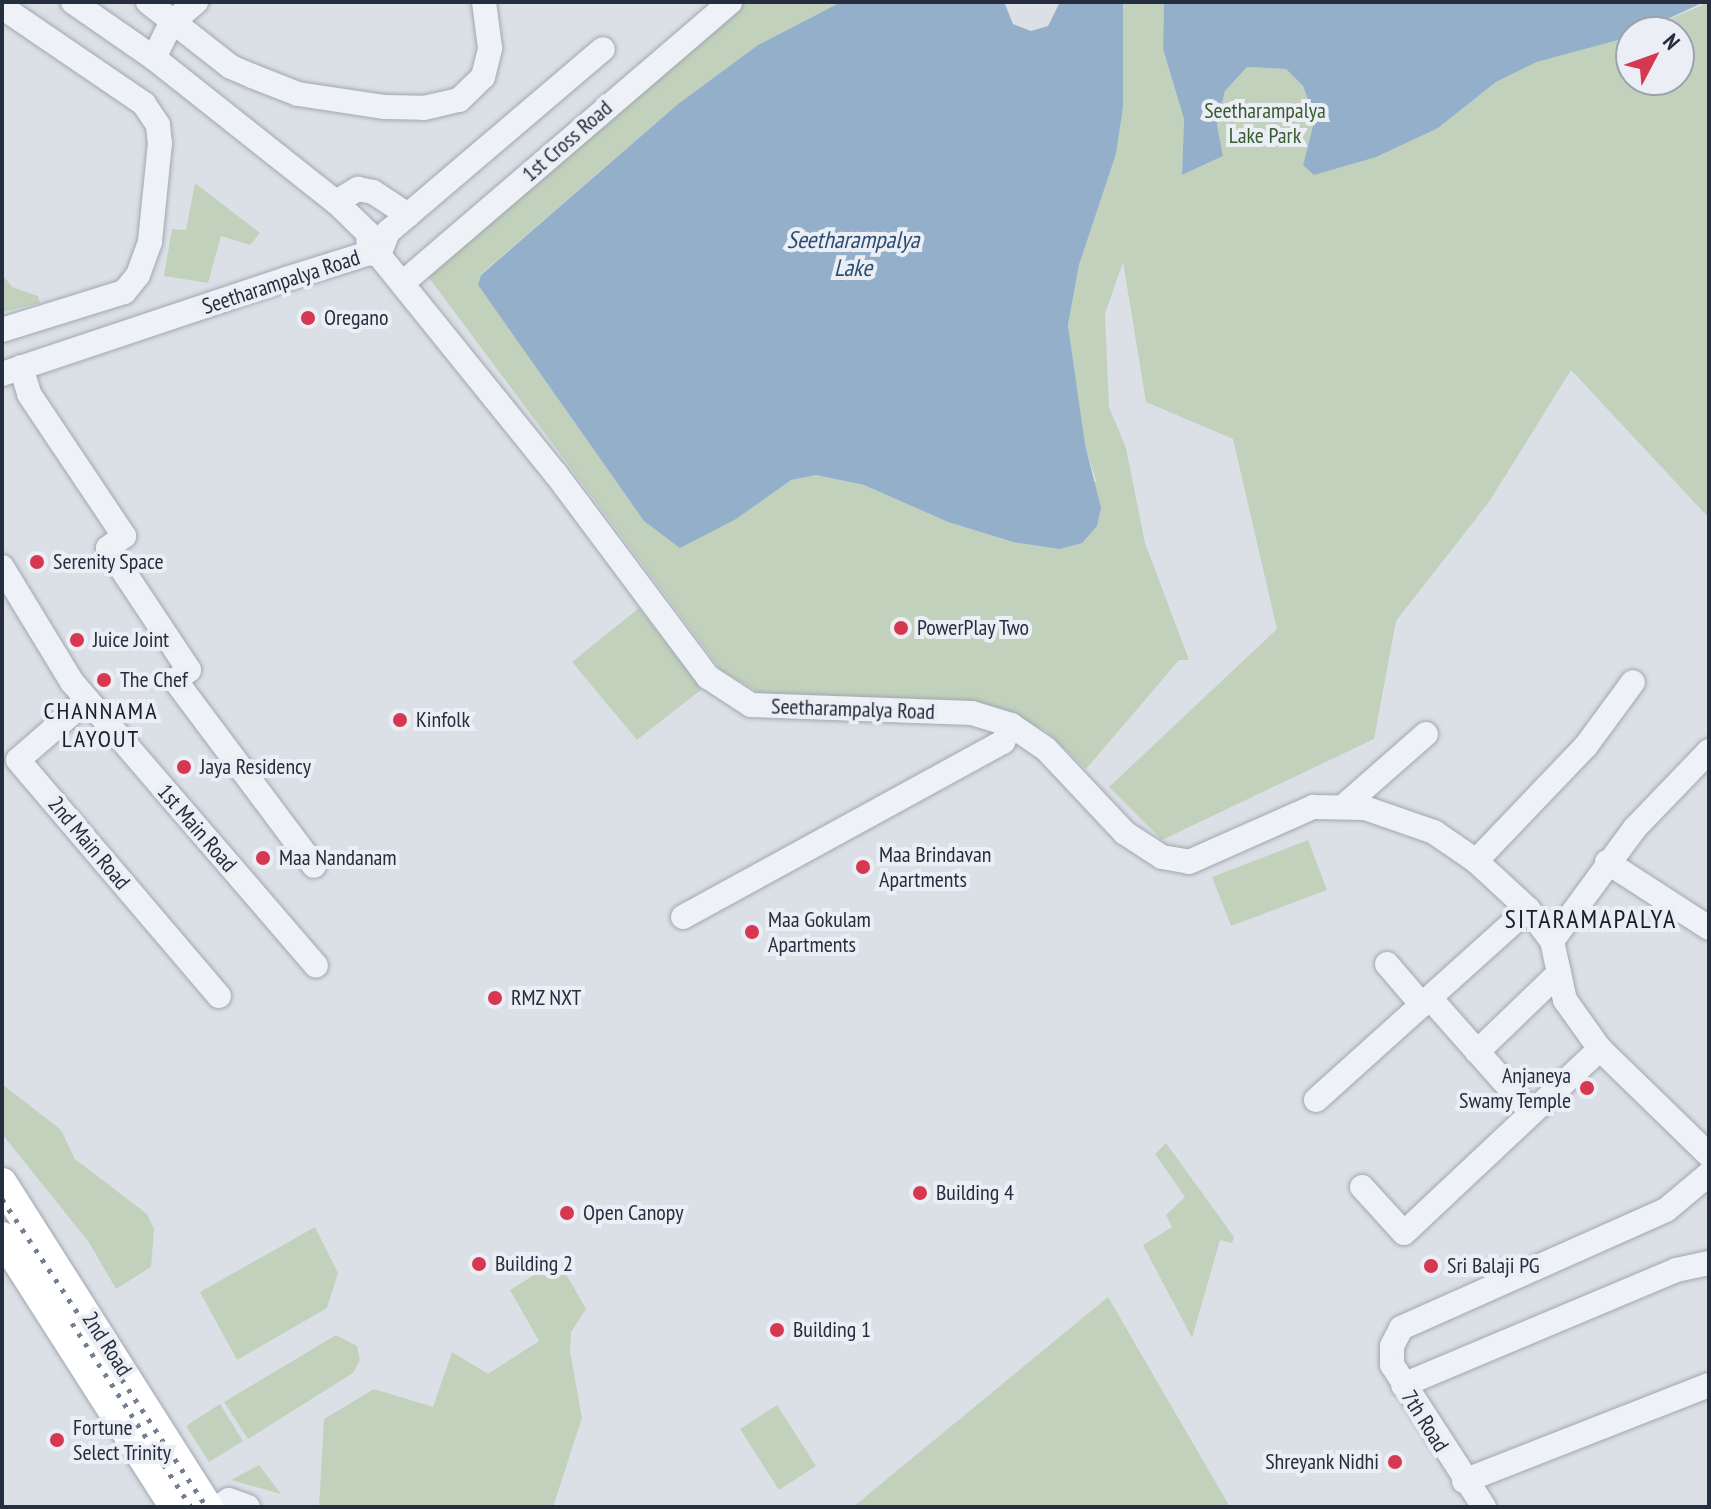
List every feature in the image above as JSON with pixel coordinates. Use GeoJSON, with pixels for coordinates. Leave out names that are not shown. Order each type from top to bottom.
{"type":"FeatureCollection","features":[{"type":"Feature","properties":{"kind":"main road","name":"2nd Road"},"geometry":{"type":"LineString","coordinates":[[2,1183],[94,1323],[208,1507]]}},
{"type":"Feature","properties":{"kind":"main road","name":"2nd Road"},"geometry":{"type":"LineString","coordinates":[[2,1237],[175,1507]]}},
{"type":"Feature","properties":{"kind":"main road"},"geometry":{"type":"LineString","coordinates":[[67,1339],[94,1323]]}},
{"type":"Feature","properties":{"kind":"street"},"geometry":{"type":"LineString","coordinates":[[73,2],[154,58],[336,202],[368,233],[374,254]]}},
{"type":"Feature","properties":{"kind":"street"},"geometry":{"type":"LineString","coordinates":[[112,79],[126,38],[157,11],[196,2]]}},
{"type":"Feature","properties":{"kind":"street"},"geometry":{"type":"LineString","coordinates":[[157,11],[231,67],[298,94],[385,107],[442,107],[459,100],[483,77],[490,48],[484,2]]}},
{"type":"Feature","properties":{"kind":"street","name":"1st Cross Road"},"geometry":{"type":"LineString","coordinates":[[405,281],[730,2]]}},
{"type":"Feature","properties":{"kind":"street"},"geometry":{"type":"LineString","coordinates":[[2,7],[112,79],[144,104],[158,125],[160,143],[155,211],[138,275],[112,300],[2,330]]}},
{"type":"Feature","properties":{"kind":"street"},"geometry":{"type":"LineString","coordinates":[[154,58],[157,11]]}},
{"type":"Feature","properties":{"kind":"street"},"geometry":{"type":"LineString","coordinates":[[374,254],[388,232],[603,49]]}},
{"type":"Feature","properties":{"kind":"street"},"geometry":{"type":"LineString","coordinates":[[336,202],[358,189],[373,192],[408,215]]}},
{"type":"Feature","properties":{"kind":"street","name":"Seetharampalya Road"},"geometry":{"type":"LineString","coordinates":[[12,371],[374,254],[405,281],[708,677],[751,705],[972,713],[1011,725],[1046,749],[1125,833],[1162,857],[1189,862],[1313,807],[1344,806],[1434,832],[1476,861],[1528,909],[1552,941],[1565,1000],[1600,1049],[1709,1155]]}},
{"type":"Feature","properties":{"kind":"street"},"geometry":{"type":"LineString","coordinates":[[12,371],[124,536],[108,548],[189,670],[175,680],[314,866]]}},
{"type":"Feature","properties":{"kind":"street","name":"1st Main Road"},"geometry":{"type":"LineString","coordinates":[[2,567],[87,700],[316,966]]}},
{"type":"Feature","properties":{"kind":"street"},"geometry":{"type":"LineString","coordinates":[[1476,861],[1586,746],[1633,682]]}},
{"type":"Feature","properties":{"kind":"street","name":"2nd Main Road"},"geometry":{"type":"LineString","coordinates":[[87,700],[18,760],[219,996]]}},
{"type":"Feature","properties":{"kind":"street"},"geometry":{"type":"LineString","coordinates":[[683,917],[1003,742],[1011,725]]}},
{"type":"Feature","properties":{"kind":"street"},"geometry":{"type":"LineString","coordinates":[[1344,806],[1426,734]]}},
{"type":"Feature","properties":{"kind":"street"},"geometry":{"type":"LineString","coordinates":[[1552,941],[1607,862],[1709,751]]}},
{"type":"Feature","properties":{"kind":"street"},"geometry":{"type":"LineString","coordinates":[[1607,862],[1709,928]]}},
{"type":"Feature","properties":{"kind":"street"},"geometry":{"type":"LineString","coordinates":[[1316,1100],[1528,909]]}},
{"type":"Feature","properties":{"kind":"street"},"geometry":{"type":"LineString","coordinates":[[1387,964],[1477,1052],[1530,1111]]}},
{"type":"Feature","properties":{"kind":"street"},"geometry":{"type":"LineString","coordinates":[[1477,1052],[1559,973]]}},
{"type":"Feature","properties":{"kind":"street"},"geometry":{"type":"LineString","coordinates":[[1362,1187],[1404,1233],[1530,1111],[1600,1049]]}},
{"type":"Feature","properties":{"kind":"street","name":"7th Road"},"geometry":{"type":"LineString","coordinates":[[1484,1507],[1464,1481],[1392,1365],[1392,1346],[1401,1328],[1666,1210],[1709,1174]]}},
{"type":"Feature","properties":{"kind":"street"},"geometry":{"type":"LineString","coordinates":[[1403,1385],[1676,1270],[1709,1263]]}},
{"type":"Feature","properties":{"kind":"street"},"geometry":{"type":"LineString","coordinates":[[1464,1481],[1709,1385]]}},
{"type":"Feature","properties":{"kind":"street"},"geometry":{"type":"LineString","coordinates":[[218,1507],[229,1500],[248,1507]]}},
{"type":"Feature","properties":{"kind":"green space","name":"Seetharampalya Lake Park"},"geometry":{"type":"Polygon","coordinates":[[[746,2],[841,2],[758,45],[678,104],[481,274],[478,285],[644,521],[764,497],[791,480],[816,475],[864,485],[948,522],[1013,542],[1096,481],[1085,444],[1068,325],[1079,265],[1116,154],[1123,108],[1123,2],[1164,2],[1163,49],[1184,119],[1182,175],[1223,156],[1217,125],[1225,91],[1247,67],[1286,69],[1303,86],[1315,118],[1303,165],[1438,128],[1496,82],[1537,62],[1615,40],[1615,96],[1695,96],[1695,16],[1677,16],[1709,2],[1709,518],[1571,370],[1489,502],[1396,621],[1374,739],[1162,840],[1109,787],[1277,629],[1233,439],[1146,402],[1123,262],[1105,314],[1109,407],[1126,448],[1145,543],[1189,660],[1179,660],[1086,769],[1045,730],[994,709],[760,693],[721,670],[427,275],[746,2]]]}},
{"type":"Feature","properties":{"kind":"green space"},"geometry":{"type":"Polygon","coordinates":[[[195,183],[260,233],[250,245],[221,236],[208,283],[164,276],[172,229],[186,230],[195,183]]]}},
{"type":"Feature","properties":{"kind":"green space"},"geometry":{"type":"Polygon","coordinates":[[[2,274],[12,287],[38,296],[40,303],[3,312],[2,274]]]}},
{"type":"Feature","properties":{"kind":"green space"},"geometry":{"type":"Polygon","coordinates":[[[639,608],[702,689],[637,740],[572,662],[639,608]]]}},
{"type":"Feature","properties":{"kind":"green space"},"geometry":{"type":"Polygon","coordinates":[[[1308,840],[1327,890],[1231,926],[1212,877],[1308,840]]]}},
{"type":"Feature","properties":{"kind":"green space"},"geometry":{"type":"Polygon","coordinates":[[[2,1084],[61,1130],[75,1159],[147,1214],[154,1229],[151,1267],[116,1289],[88,1241],[2,1134],[2,1084]]]}},
{"type":"Feature","properties":{"kind":"green space"},"geometry":{"type":"Polygon","coordinates":[[[1166,1143],[1234,1237],[1232,1243],[1220,1240],[1192,1338],[1143,1245],[1172,1227],[1166,1215],[1185,1197],[1155,1154],[1166,1143]]]}},
{"type":"Feature","properties":{"kind":"green space"},"geometry":{"type":"Polygon","coordinates":[[[315,1227],[338,1273],[327,1308],[237,1360],[200,1292],[315,1227]]]}},
{"type":"Feature","properties":{"kind":"green space"},"geometry":{"type":"Polygon","coordinates":[[[558,1260],[586,1309],[571,1332],[570,1351],[582,1418],[553,1507],[319,1507],[324,1419],[374,1389],[433,1407],[452,1352],[488,1374],[539,1341],[510,1290],[558,1260]]]}},
{"type":"Feature","properties":{"kind":"green space"},"geometry":{"type":"Polygon","coordinates":[[[1108,1297],[1230,1507],[853,1507],[1108,1297]]]}},
{"type":"Feature","properties":{"kind":"green space"},"geometry":{"type":"Polygon","coordinates":[[[336,1335],[357,1346],[360,1360],[353,1373],[248,1439],[224,1402],[336,1335]]]}},
{"type":"Feature","properties":{"kind":"green space"},"geometry":{"type":"Polygon","coordinates":[[[220,1404],[243,1441],[209,1462],[186,1426],[220,1404]]]}},
{"type":"Feature","properties":{"kind":"green space"},"geometry":{"type":"Polygon","coordinates":[[[777,1405],[816,1466],[779,1490],[740,1429],[777,1405]]]}},
{"type":"Feature","properties":{"kind":"green space"},"geometry":{"type":"Polygon","coordinates":[[[259,1465],[281,1494],[231,1480],[259,1465]]]}},
{"type":"Feature","properties":{"kind":"water","name":"Seetharampalya Lake"},"geometry":{"type":"Polygon","coordinates":[[[841,2],[1004,2],[1013,24],[1031,31],[1048,26],[1060,2],[1123,2],[1123,108],[1116,154],[1079,265],[1068,325],[1085,444],[1101,508],[1097,526],[1082,543],[1060,549],[1013,542],[948,522],[864,485],[816,475],[791,480],[736,519],[680,548],[644,521],[478,285],[481,275],[678,104],[758,45],[841,2]]]}},
{"type":"Feature","properties":{"kind":"water"},"geometry":{"type":"Polygon","coordinates":[[[1164,2],[1704,2],[1674,16],[1615,16],[1615,41],[1537,62],[1496,82],[1438,128],[1376,157],[1314,175],[1303,165],[1315,118],[1303,86],[1286,69],[1247,67],[1225,91],[1217,125],[1223,156],[1182,175],[1184,119],[1163,49],[1164,2]]]}},
{"type":"Feature","properties":{"kind":"railway"},"geometry":{"type":"LineString","coordinates":[[2,1199],[207,1507]]}},
{"type":"Feature","properties":{"kind":"railway"},"geometry":{"type":"LineString","coordinates":[[72,1323],[191,1507]]}},
{"type":"Feature","properties":{"kind":"place","name":"Oregano"},"geometry":{"type":"Point","coordinates":[308,318]}},
{"type":"Feature","properties":{"kind":"place","name":"Serenity Space"},"geometry":{"type":"Point","coordinates":[37,562]}},
{"type":"Feature","properties":{"kind":"place","name":"PowerPlay Two"},"geometry":{"type":"Point","coordinates":[901,628]}},
{"type":"Feature","properties":{"kind":"place","name":"Juice Joint"},"geometry":{"type":"Point","coordinates":[77,640]}},
{"type":"Feature","properties":{"kind":"place","name":"The Chef"},"geometry":{"type":"Point","coordinates":[104,680]}},
{"type":"Feature","properties":{"kind":"place","name":"Kinfolk"},"geometry":{"type":"Point","coordinates":[400,720]}},
{"type":"Feature","properties":{"kind":"place","name":"Jaya Residency"},"geometry":{"type":"Point","coordinates":[184,767]}},
{"type":"Feature","properties":{"kind":"place","name":"Maa Nandanam"},"geometry":{"type":"Point","coordinates":[263,858]}},
{"type":"Feature","properties":{"kind":"place","name":"Maa Brindavan Apartments"},"geometry":{"type":"Point","coordinates":[863,867]}},
{"type":"Feature","properties":{"kind":"place","name":"Maa Gokulam Apartments"},"geometry":{"type":"Point","coordinates":[752,932]}},
{"type":"Feature","properties":{"kind":"place","name":"RMZ NXT"},"geometry":{"type":"Point","coordinates":[495,998]}},
{"type":"Feature","properties":{"kind":"place","name":"Anjaneya Swamy Temple"},"geometry":{"type":"Point","coordinates":[1587,1088]}},
{"type":"Feature","properties":{"kind":"place","name":"Building 4"},"geometry":{"type":"Point","coordinates":[920,1193]}},
{"type":"Feature","properties":{"kind":"place","name":"Open Canopy"},"geometry":{"type":"Point","coordinates":[567,1213]}},
{"type":"Feature","properties":{"kind":"place","name":"Building 2"},"geometry":{"type":"Point","coordinates":[479,1264]}},
{"type":"Feature","properties":{"kind":"place","name":"Sri Balaji PG"},"geometry":{"type":"Point","coordinates":[1431,1266]}},
{"type":"Feature","properties":{"kind":"place","name":"Building 1"},"geometry":{"type":"Point","coordinates":[777,1330]}},
{"type":"Feature","properties":{"kind":"place","name":"Fortune Select Trinity"},"geometry":{"type":"Point","coordinates":[57,1440]}},
{"type":"Feature","properties":{"kind":"place","name":"Shreyank Nidhi"},"geometry":{"type":"Point","coordinates":[1395,1462]}},
{"type":"Feature","properties":{"kind":"district","name":"CHANNAMA LAYOUT"},"geometry":{"type":"Point","coordinates":[101,725]}},
{"type":"Feature","properties":{"kind":"district","name":"SITARAMAPALYA"},"geometry":{"type":"Point","coordinates":[1591,919]}}]}
